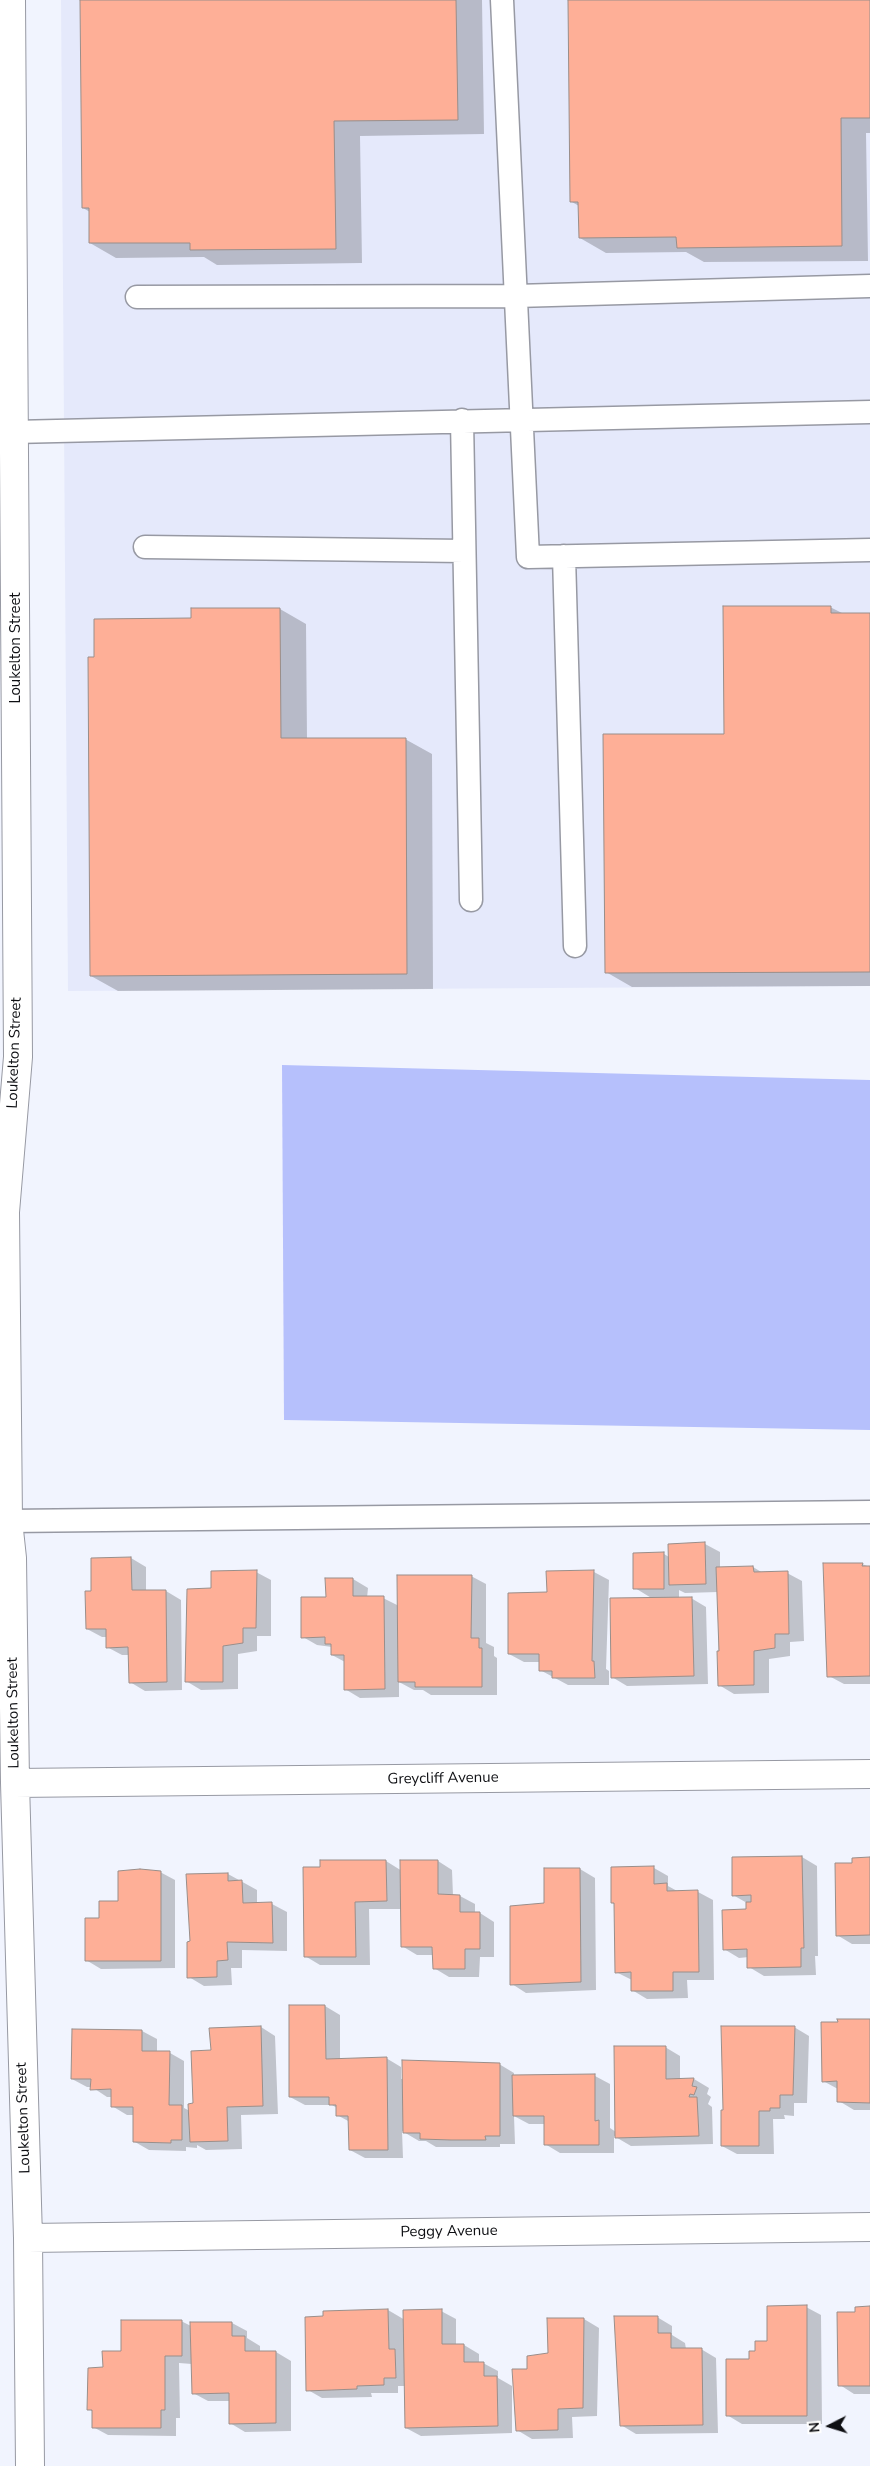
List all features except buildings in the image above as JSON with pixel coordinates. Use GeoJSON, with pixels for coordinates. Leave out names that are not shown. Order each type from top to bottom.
{"type":"FeatureCollection","features":[{"type":"Feature","properties":{"kind":"street","name":"Loukelton Street"},"geometry":{"type":"LineString","coordinates":[[11,0],[18,1057],[5,1212],[8,1522],[12,1558],[15,1783],[28,2238],[30,2466]]}},
{"type":"Feature","properties":{"kind":"street","name":"Greycliff Avenue"},"geometry":{"type":"LineString","coordinates":[[15,1783],[870,1774]]}},
{"type":"Feature","properties":{"kind":"street","name":"Peggy Avenue"},"geometry":{"type":"LineString","coordinates":[[28,2238],[870,2227]]}},
{"type":"Feature","properties":{"kind":"lane"},"geometry":{"type":"LineString","coordinates":[[502,0],[528,557],[870,550]]}},
{"type":"Feature","properties":{"kind":"lane"},"geometry":{"type":"LineString","coordinates":[[137,297],[516,296],[870,286]]}},
{"type":"Feature","properties":{"kind":"lane"},"geometry":{"type":"LineString","coordinates":[[14,432],[462,420],[870,412]]}},
{"type":"Feature","properties":{"kind":"lane"},"geometry":{"type":"LineString","coordinates":[[462,420],[471,900]]}},
{"type":"Feature","properties":{"kind":"lane"},"geometry":{"type":"LineString","coordinates":[[145,546],[464,552]]}},
{"type":"Feature","properties":{"kind":"lane"},"geometry":{"type":"LineString","coordinates":[[564,556],[575,946]]}},
{"type":"Feature","properties":{"kind":"lane"},"geometry":{"type":"LineString","coordinates":[[8,1522],[870,1512]]}},
{"type":"Feature","properties":{"kind":"shaded area"},"geometry":{"type":"Polygon","coordinates":[[[61,0],[870,0],[870,986],[68,991],[61,0]]]}},
{"type":"Feature","properties":{"kind":"shaded area"},"geometry":{"type":"Polygon","coordinates":[[[282,1065],[870,1080],[870,1430],[284,1420],[282,1065]]]}}]}
